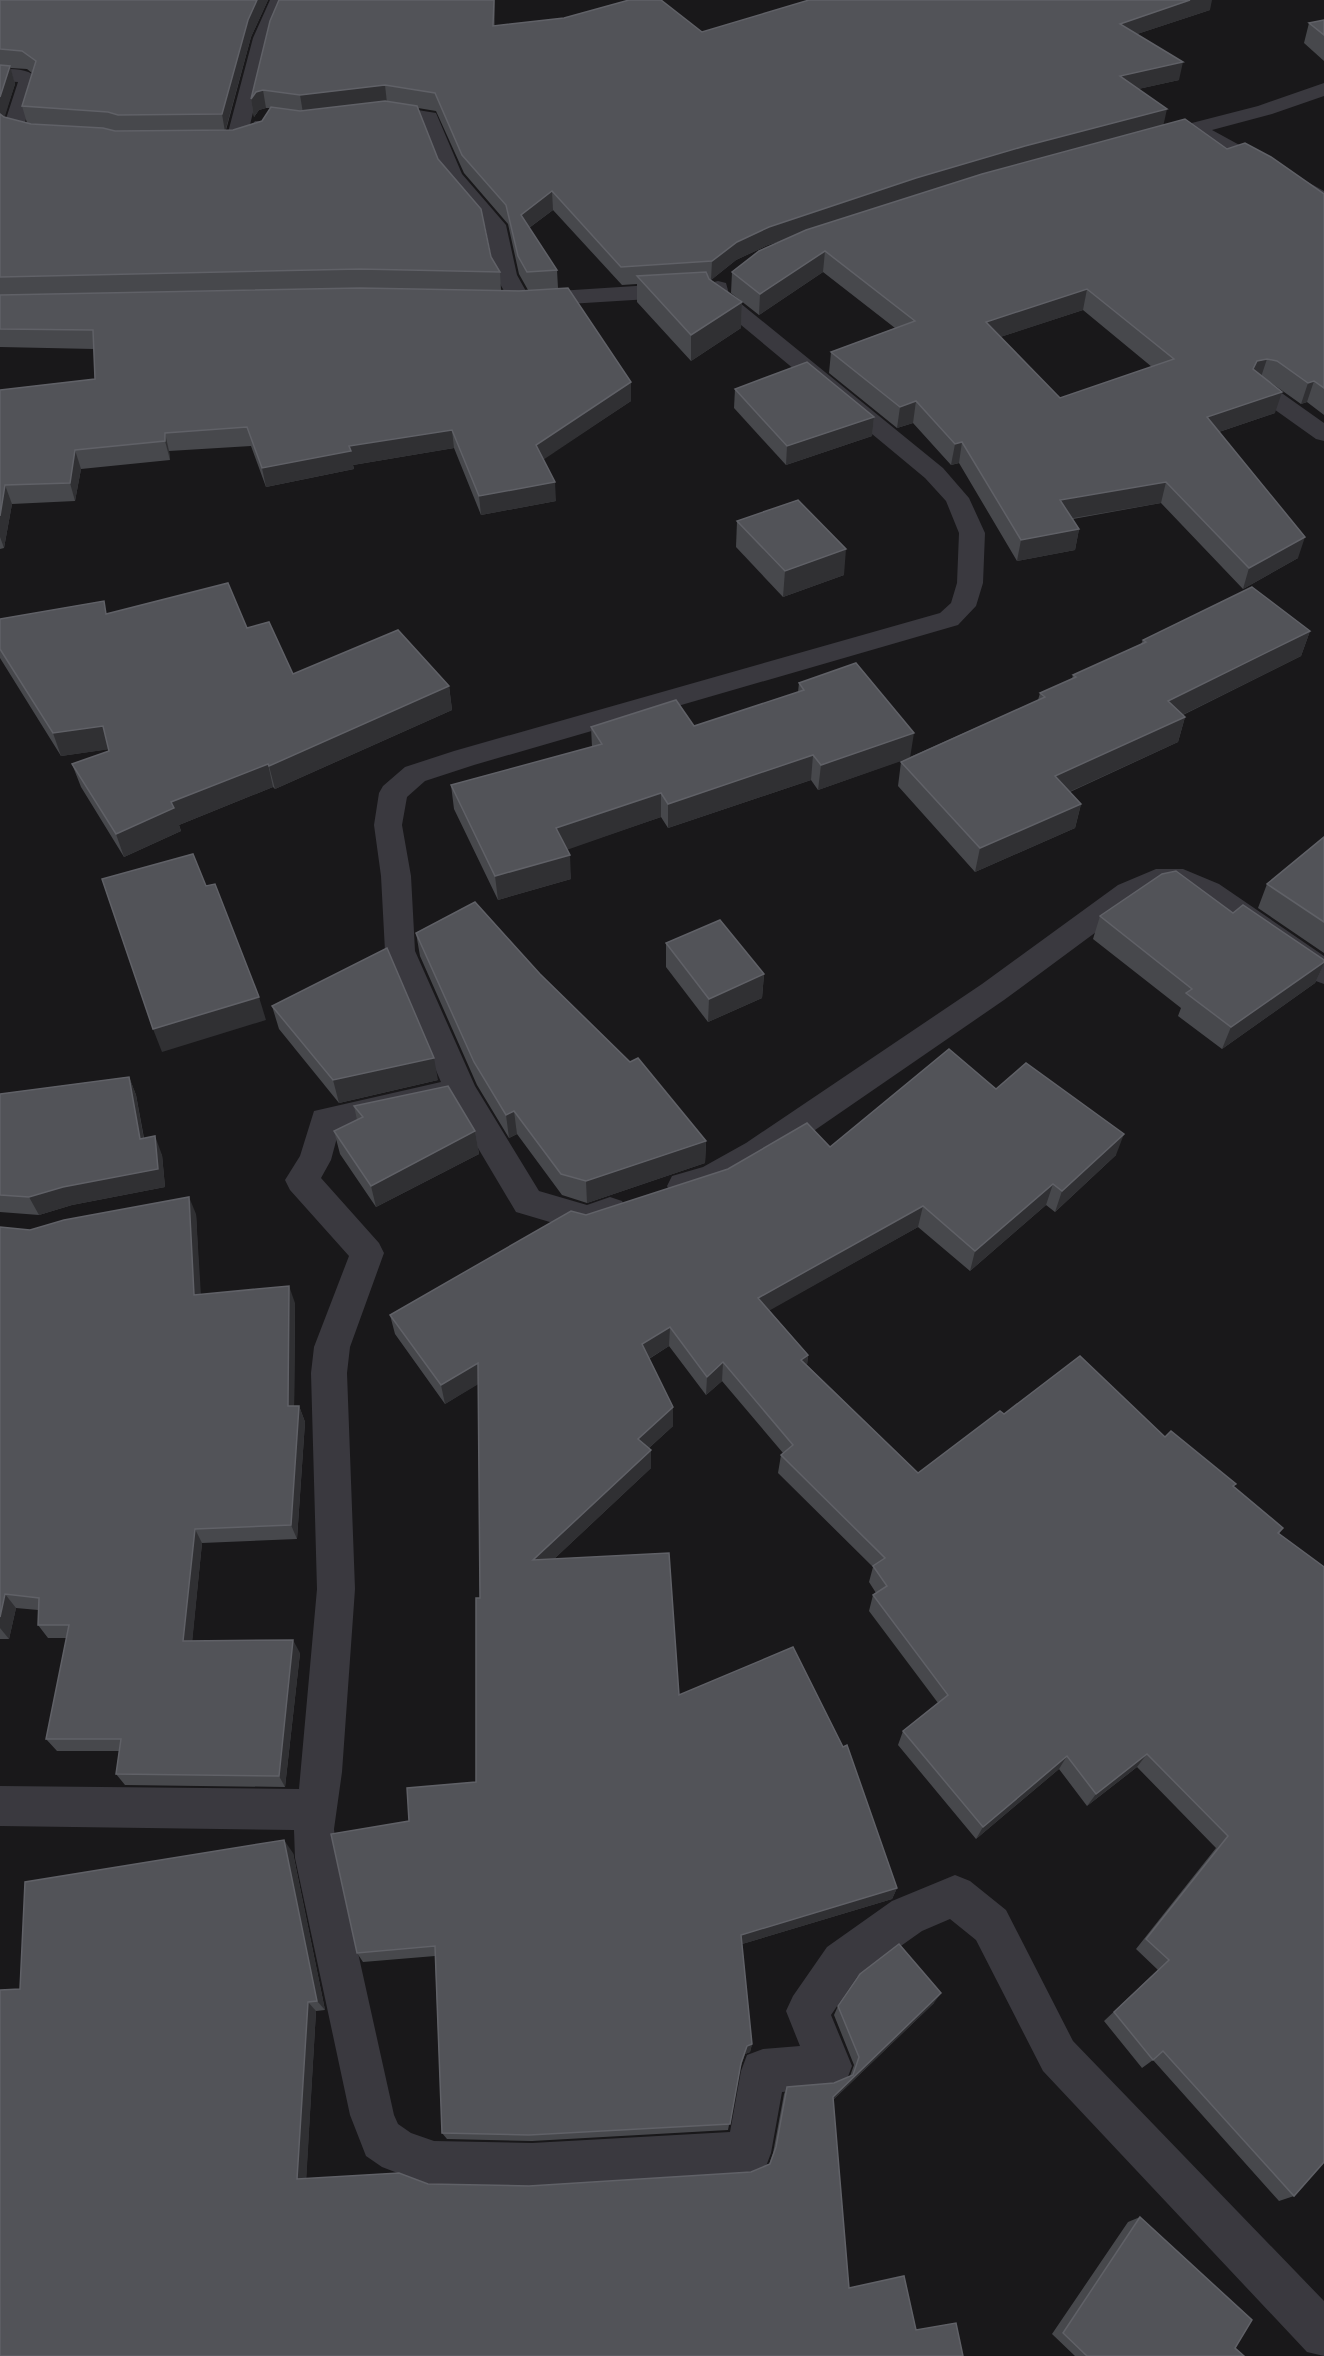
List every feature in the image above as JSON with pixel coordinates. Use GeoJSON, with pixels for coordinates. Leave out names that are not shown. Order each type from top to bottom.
{"type":"FeatureCollection","features":[{"type":"Feature","properties":{"kind":"street"},"geometry":{"type":"LineString","coordinates":[[236,140],[262,38],[279,0]]}},
{"type":"Feature","properties":{"kind":"street"},"geometry":{"type":"LineString","coordinates":[[0,75],[19,75],[29,80],[13,128],[39,134],[74,134]]}},
{"type":"Feature","properties":{"kind":"street"},"geometry":{"type":"LineString","coordinates":[[1136,143],[1265,110],[1324,89]]}},
{"type":"Feature","properties":{"kind":"street"},"geometry":{"type":"LineString","coordinates":[[355,114],[387,111],[429,117],[453,176],[495,225],[506,276],[520,300]]}},
{"type":"Feature","properties":{"kind":"street"},"geometry":{"type":"LineString","coordinates":[[212,140],[236,140],[258,133],[267,116],[284,117]]}},
{"type":"Feature","properties":{"kind":"street"},"geometry":{"type":"LineString","coordinates":[[1194,128],[1324,199]]}},
{"type":"Feature","properties":{"kind":"street"},"geometry":{"type":"LineString","coordinates":[[497,299],[520,300],[725,280],[718,297],[737,310],[934,473],[957,498],[972,533],[970,583],[963,606],[949,619],[464,758],[415,774],[393,793],[387,825],[396,876],[399,951],[461,1091],[528,1202],[586,1219],[712,1178],[758,1152],[993,992],[1128,893],[1156,880],[1183,879],[1209,892],[1324,972]]}},
{"type":"Feature","properties":{"kind":"street"},"geometry":{"type":"LineString","coordinates":[[1261,389],[1324,434]]}},
{"type":"Feature","properties":{"kind":"street"},"geometry":{"type":"LineString","coordinates":[[461,1091],[325,1120],[315,1160],[302,1180],[367,1253],[332,1347],[329,1373],[336,1589],[322,1772],[314,1829],[316,1858],[372,2115],[382,2140],[398,2151],[434,2164],[485,2166],[532,2166],[749,2153],[763,2071],[830,2066],[808,2011],[842,1962],[907,1916],[955,1896],[991,1925],[1058,2056],[1324,2335]]}},
{"type":"Feature","properties":{"kind":"street"},"geometry":{"type":"LineString","coordinates":[[0,1806],[316,1810]]}},
{"type":"Feature","properties":{"kind":"building"},"geometry":{"type":"Polygon","coordinates":[[[0,0],[257,0],[248,20],[222,114],[118,115],[108,112],[22,106],[36,61],[22,51],[0,49],[0,0]]]}},
{"type":"Feature","properties":{"kind":"building"},"geometry":{"type":"Polygon","coordinates":[[[279,0],[494,0],[493,26],[564,18],[629,0],[661,0],[702,32],[809,0],[1190,0],[1120,24],[1183,62],[1120,76],[1167,109],[1025,146],[916,178],[769,227],[737,242],[712,261],[621,267],[552,191],[521,215],[557,270],[527,272],[518,256],[506,205],[462,155],[435,93],[385,85],[300,95],[263,90],[256,92],[251,99],[270,21],[279,0]]]}},
{"type":"Feature","properties":{"kind":"building"},"geometry":{"type":"Polygon","coordinates":[[[1324,20],[1324,35],[1309,23],[1324,20]]]}},
{"type":"Feature","properties":{"kind":"building"},"geometry":{"type":"Polygon","coordinates":[[[0,65],[10,66],[0,97],[0,65]]]}},
{"type":"Feature","properties":{"kind":"building"},"geometry":{"type":"Polygon","coordinates":[[[385,101],[417,106],[438,159],[481,209],[491,257],[500,272],[360,269],[0,277],[0,114],[31,124],[103,128],[115,131],[233,130],[262,121],[271,107],[300,111],[385,101]]]}},
{"type":"Feature","properties":{"kind":"building"},"geometry":{"type":"Polygon","coordinates":[[[1185,119],[1227,149],[1245,143],[1271,157],[1324,194],[1324,388],[1314,381],[1308,383],[1277,361],[1267,359],[1257,361],[1253,369],[1282,392],[1207,417],[1305,537],[1249,568],[1166,482],[1060,500],[1079,529],[1021,540],[962,442],[955,444],[916,401],[900,407],[831,352],[915,321],[825,251],[760,294],[732,272],[759,251],[806,230],[982,174],[1185,119]],[[1087,289],[986,322],[1060,398],[1174,359],[1087,289]]]}},
{"type":"Feature","properties":{"kind":"building"},"geometry":{"type":"Polygon","coordinates":[[[706,272],[709,279],[742,302],[691,335],[637,276],[706,272]]]}},
{"type":"Feature","properties":{"kind":"building"},"geometry":{"type":"Polygon","coordinates":[[[360,288],[519,291],[568,288],[631,382],[536,445],[555,482],[479,496],[452,430],[349,446],[351,451],[262,468],[247,427],[165,433],[165,441],[75,450],[70,483],[5,485],[0,516],[0,390],[95,379],[93,330],[0,329],[0,295],[360,288]]]}},
{"type":"Feature","properties":{"kind":"building"},"geometry":{"type":"Polygon","coordinates":[[[807,362],[874,417],[787,446],[735,389],[807,362]]]}},
{"type":"Feature","properties":{"kind":"building"},"geometry":{"type":"Polygon","coordinates":[[[798,500],[846,549],[785,571],[737,521],[798,500]]]}},
{"type":"Feature","properties":{"kind":"building"},"geometry":{"type":"Polygon","coordinates":[[[228,583],[247,628],[269,622],[293,674],[398,630],[449,686],[269,766],[268,764],[171,802],[174,808],[116,834],[72,764],[109,751],[103,726],[53,733],[0,649],[0,619],[104,601],[106,614],[228,583]]]}},
{"type":"Feature","properties":{"kind":"building"},"geometry":{"type":"Polygon","coordinates":[[[1252,587],[1310,631],[1168,701],[1185,717],[1055,776],[1081,804],[980,848],[901,762],[1045,697],[1040,693],[1252,587]]]}},
{"type":"Feature","properties":{"kind":"building"},"geometry":{"type":"Polygon","coordinates":[[[856,663],[914,733],[821,765],[813,755],[668,804],[661,793],[556,828],[570,855],[495,876],[451,785],[602,744],[591,727],[676,700],[694,726],[804,690],[799,683],[856,663]]]}},
{"type":"Feature","properties":{"kind":"building"},"geometry":{"type":"Polygon","coordinates":[[[1324,837],[1324,922],[1267,884],[1324,837]]]}},
{"type":"Feature","properties":{"kind":"building"},"geometry":{"type":"Polygon","coordinates":[[[193,854],[206,886],[215,884],[259,997],[153,1029],[102,879],[193,854]]]}},
{"type":"Feature","properties":{"kind":"building"},"geometry":{"type":"Polygon","coordinates":[[[1176,871],[1233,913],[1243,905],[1324,962],[1231,1027],[1186,993],[1192,989],[1100,916],[1162,874],[1176,871]]]}},
{"type":"Feature","properties":{"kind":"building"},"geometry":{"type":"Polygon","coordinates":[[[475,902],[540,974],[630,1062],[638,1058],[706,1141],[586,1181],[561,1174],[514,1111],[506,1115],[474,1062],[416,933],[475,902]]]}},
{"type":"Feature","properties":{"kind":"building"},"geometry":{"type":"Polygon","coordinates":[[[720,920],[764,974],[709,999],[666,943],[720,920]]]}},
{"type":"Feature","properties":{"kind":"building"},"geometry":{"type":"Polygon","coordinates":[[[387,948],[434,1058],[333,1080],[272,1006],[387,948]]]}},
{"type":"Feature","properties":{"kind":"building"},"geometry":{"type":"Polygon","coordinates":[[[949,1049],[996,1089],[1026,1063],[1124,1134],[1062,1191],[1053,1184],[975,1251],[923,1206],[758,1298],[808,1355],[801,1360],[918,1473],[1000,1411],[1004,1414],[1080,1356],[1165,1437],[1171,1431],[1236,1484],[1233,1486],[1283,1528],[1278,1533],[1324,1567],[1324,2162],[1294,2196],[1163,2051],[1153,2060],[1114,2012],[1169,1960],[1146,1939],[1228,1836],[1147,1754],[1096,1794],[1067,1756],[983,1827],[903,1731],[948,1695],[873,1595],[887,1586],[873,1566],[885,1558],[781,1455],[793,1445],[723,1362],[707,1377],[670,1327],[642,1344],[673,1407],[638,1439],[651,1450],[533,1560],[669,1553],[679,1695],[793,1647],[843,1747],[847,1745],[897,1888],[741,1935],[752,2044],[747,2046],[741,2063],[730,2124],[529,2135],[442,2133],[435,1946],[357,1953],[331,1834],[409,1821],[407,1788],[476,1782],[476,1598],[480,1598],[478,1363],[441,1385],[390,1315],[571,1211],[586,1215],[728,1169],[807,1123],[830,1147],[949,1049]]]}},
{"type":"Feature","properties":{"kind":"building"},"geometry":{"type":"Polygon","coordinates":[[[129,1077],[140,1139],[155,1136],[158,1169],[63,1187],[29,1197],[0,1195],[0,1094],[129,1077]]]}},
{"type":"Feature","properties":{"kind":"building"},"geometry":{"type":"Polygon","coordinates":[[[448,1086],[475,1131],[371,1186],[334,1131],[363,1117],[354,1106],[448,1086]]]}},
{"type":"Feature","properties":{"kind":"building"},"geometry":{"type":"Polygon","coordinates":[[[189,1197],[194,1295],[289,1286],[288,1406],[299,1406],[291,1525],[195,1529],[183,1641],[293,1640],[279,1776],[116,1774],[121,1739],[46,1739],[69,1625],[38,1625],[39,1598],[5,1594],[0,1617],[0,1227],[30,1230],[64,1220],[189,1197]]]}},
{"type":"Feature","properties":{"kind":"building"},"geometry":{"type":"Polygon","coordinates":[[[284,1840],[317,2001],[308,2002],[297,2179],[399,2173],[428,2184],[529,2186],[751,2172],[770,2164],[776,2147],[787,2087],[834,2083],[853,2075],[859,2057],[838,2006],[860,1974],[899,1944],[941,1993],[833,2097],[849,2288],[904,2276],[916,2330],[956,2323],[963,2356],[0,2356],[0,1990],[20,1989],[25,1882],[284,1840]]]}},
{"type":"Feature","properties":{"kind":"building"},"geometry":{"type":"Polygon","coordinates":[[[1140,2217],[1252,2320],[1235,2348],[1244,2356],[1087,2356],[1063,2333],[1140,2217]]]}}]}
